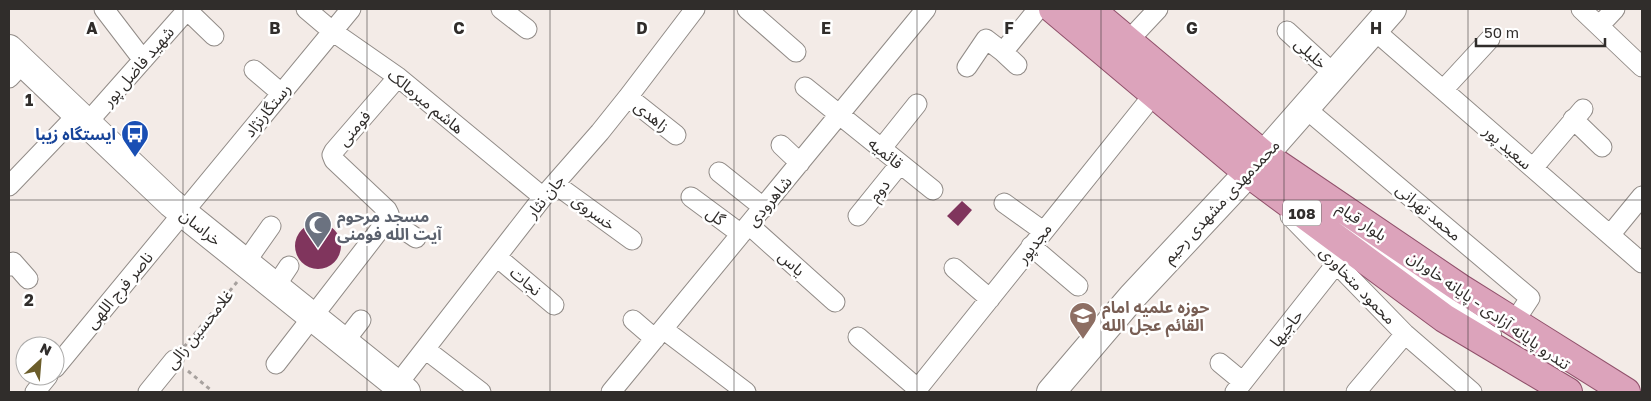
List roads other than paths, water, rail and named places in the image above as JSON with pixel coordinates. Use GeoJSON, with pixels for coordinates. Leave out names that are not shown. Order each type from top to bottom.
{"type":"FeatureCollection","features":[{"type":"Feature","properties":{"kind":"main road","name":"بلوار قیام"},"geometry":{"type":"LineString","coordinates":[[1053,9],[1132,58],[1257,164],[1460,288],[1508,330],[1626,392]]}},
{"type":"Feature","properties":{"kind":"main road","name":"محمدمهدی مشهدی رحیم"},"geometry":{"type":"LineString","coordinates":[[1057,390],[1132,297],[1257,164],[1392,9]]}},
{"type":"Feature","properties":{"kind":"main road","name":"بلوار قیام"},"geometry":{"type":"LineString","coordinates":[[1086,12],[1132,58],[1444,318],[1571,390]]}},
{"type":"Feature","properties":{"kind":"main road","name":"خراسان"},"geometry":{"type":"LineString","coordinates":[[14,63],[83,119],[171,203],[248,264],[282,277],[312,317],[401,388]]}},
{"type":"Feature","properties":{"kind":"street"},"geometry":{"type":"LineString","coordinates":[[104,9],[143,60]]}},
{"type":"Feature","properties":{"kind":"street"},"geometry":{"type":"LineString","coordinates":[[187,9],[214,36]]}},
{"type":"Feature","properties":{"kind":"street","name":"شهید فاضل پور"},"geometry":{"type":"LineString","coordinates":[[9,186],[83,119],[143,60],[187,9]]}},
{"type":"Feature","properties":{"kind":"street","name":"هاشم میرمالک"},"geometry":{"type":"LineString","coordinates":[[306,9],[332,31],[398,77],[549,190]]}},
{"type":"Feature","properties":{"kind":"street","name":"رستگارنژاد"},"geometry":{"type":"LineString","coordinates":[[184,212],[351,9]]}},
{"type":"Feature","properties":{"kind":"street"},"geometry":{"type":"LineString","coordinates":[[501,9],[527,29]]}},
{"type":"Feature","properties":{"kind":"street","name":"جان نثار"},"geometry":{"type":"LineString","coordinates":[[401,388],[425,349],[549,190],[628,97],[696,9]]}},
{"type":"Feature","properties":{"kind":"street"},"geometry":{"type":"LineString","coordinates":[[748,9],[796,52]]}},
{"type":"Feature","properties":{"kind":"street","name":"شاهرودی"},"geometry":{"type":"LineString","coordinates":[[611,392],[926,9]]}},
{"type":"Feature","properties":{"kind":"street"},"geometry":{"type":"LineString","coordinates":[[967,67],[986,39],[1010,59],[1038,9]]}},
{"type":"Feature","properties":{"kind":"street","name":"مجدپور"},"geometry":{"type":"LineString","coordinates":[[916,390],[1043,231],[1158,9]]}},
{"type":"Feature","properties":{"kind":"street"},"geometry":{"type":"LineString","coordinates":[[1581,9],[1642,67]]}},
{"type":"Feature","properties":{"kind":"street"},"geometry":{"type":"LineString","coordinates":[[1599,26],[1615,9]]}},
{"type":"Feature","properties":{"kind":"street","name":"سعید پور"},"geometry":{"type":"LineString","coordinates":[[1374,30],[1642,263]]}},
{"type":"Feature","properties":{"kind":"street","name":"خلیلی"},"geometry":{"type":"LineString","coordinates":[[1287,31],[1334,74]]}},
{"type":"Feature","properties":{"kind":"street"},"geometry":{"type":"LineString","coordinates":[[1443,90],[1490,39]]}},
{"type":"Feature","properties":{"kind":"street"},"geometry":{"type":"LineString","coordinates":[[254,70],[282,93]]}},
{"type":"Feature","properties":{"kind":"street","name":"فومنی"},"geometry":{"type":"LineString","coordinates":[[388,219],[389,214],[387,210],[334,160],[332,155],[398,77]]}},
{"type":"Feature","properties":{"kind":"street","name":"قائمیه"},"geometry":{"type":"LineString","coordinates":[[805,87],[933,190]]}},
{"type":"Feature","properties":{"kind":"street","name":"زاهدی"},"geometry":{"type":"LineString","coordinates":[[628,97],[676,136]]}},
{"type":"Feature","properties":{"kind":"street"},"geometry":{"type":"LineString","coordinates":[[881,149],[917,104]]}},
{"type":"Feature","properties":{"kind":"street","name":"محمد تهرانی"},"geometry":{"type":"LineString","coordinates":[[1305,108],[1530,298],[1508,330]]}},
{"type":"Feature","properties":{"kind":"street"},"geometry":{"type":"LineString","coordinates":[[1533,168],[1578,114],[1602,147]]}},
{"type":"Feature","properties":{"kind":"street"},"geometry":{"type":"LineString","coordinates":[[781,145],[800,163]]}},
{"type":"Feature","properties":{"kind":"street","name":"دوم"},"geometry":{"type":"LineString","coordinates":[[858,216],[900,164]]}},
{"type":"Feature","properties":{"kind":"street","name":"محمود متخاوری"},"geometry":{"type":"LineString","coordinates":[[1257,164],[1336,264],[1405,334],[1472,392]]}},
{"type":"Feature","properties":{"kind":"street"},"geometry":{"type":"LineString","coordinates":[[719,172],[764,208]]}},
{"type":"Feature","properties":{"kind":"street","name":"خسروی"},"geometry":{"type":"LineString","coordinates":[[549,190],[632,240]]}},
{"type":"Feature","properties":{"kind":"street"},"geometry":{"type":"LineString","coordinates":[[1610,235],[1642,196]]}},
{"type":"Feature","properties":{"kind":"street","name":"گل"},"geometry":{"type":"LineString","coordinates":[[691,197],[745,230]]}},
{"type":"Feature","properties":{"kind":"street"},"geometry":{"type":"LineString","coordinates":[[1004,203],[1043,231]]}},
{"type":"Feature","properties":{"kind":"street","name":"ناصر فرج اللهی"},"geometry":{"type":"LineString","coordinates":[[65,356],[184,212]]}},
{"type":"Feature","properties":{"kind":"street"},"geometry":{"type":"LineString","coordinates":[[276,364],[388,219],[416,238]]}},
{"type":"Feature","properties":{"kind":"street"},"geometry":{"type":"LineString","coordinates":[[248,264],[271,226]]}},
{"type":"Feature","properties":{"kind":"street","name":"یاس"},"geometry":{"type":"LineString","coordinates":[[745,230],[835,302]]}},
{"type":"Feature","properties":{"kind":"street"},"geometry":{"type":"LineString","coordinates":[[1031,246],[1078,286]]}},
{"type":"Feature","properties":{"kind":"street","name":"نجات"},"geometry":{"type":"LineString","coordinates":[[497,257],[554,305]]}},
{"type":"Feature","properties":{"kind":"street"},"geometry":{"type":"LineString","coordinates":[[9,266],[13,262],[28,279]]}},
{"type":"Feature","properties":{"kind":"street","name":"حاجیها"},"geometry":{"type":"LineString","coordinates":[[1239,387],[1336,264]]}},
{"type":"Feature","properties":{"kind":"street"},"geometry":{"type":"LineString","coordinates":[[954,268],[990,299]]}},
{"type":"Feature","properties":{"kind":"street"},"geometry":{"type":"LineString","coordinates":[[344,342],[362,320]]}},
{"type":"Feature","properties":{"kind":"street"},"geometry":{"type":"LineString","coordinates":[[633,320],[659,334],[746,392]]}},
{"type":"Feature","properties":{"kind":"street"},"geometry":{"type":"LineString","coordinates":[[1356,392],[1405,334]]}},
{"type":"Feature","properties":{"kind":"street"},"geometry":{"type":"LineString","coordinates":[[858,336],[916,390]]}},
{"type":"Feature","properties":{"kind":"street"},"geometry":{"type":"LineString","coordinates":[[425,349],[481,392]]}},
{"type":"Feature","properties":{"kind":"street","name":"غلامحسین زالی"},"geometry":{"type":"LineString","coordinates":[[148,392],[174,360]]}},
{"type":"Feature","properties":{"kind":"street"},"geometry":{"type":"LineString","coordinates":[[1220,363],[1239,387]]}},
{"type":"Feature","properties":{"kind":"lane","name":"تندرو پایانه آزادی - پایانه خاوران"},"geometry":{"type":"LineString","coordinates":[[1320,209],[1454,305],[1508,330]]}},
{"type":"Feature","properties":{"kind":"lane","name":"تندرو پایانه آزادی - پایانه خاوران"},"geometry":{"type":"LineString","coordinates":[[1534,360],[1571,390]]}},
{"type":"Feature","properties":{"kind":"place","name":"ایستگاه زیبا"},"geometry":{"type":"Point","coordinates":[135,158]}},
{"type":"Feature","properties":{"kind":"place","name":"مسجد مرحوم آیت الله فومنی"},"geometry":{"type":"Point","coordinates":[318,249]}},
{"type":"Feature","properties":{"kind":"place","name":"حوزه علمیه امام القائم عجل الله"},"geometry":{"type":"Point","coordinates":[1083,340]}}]}
